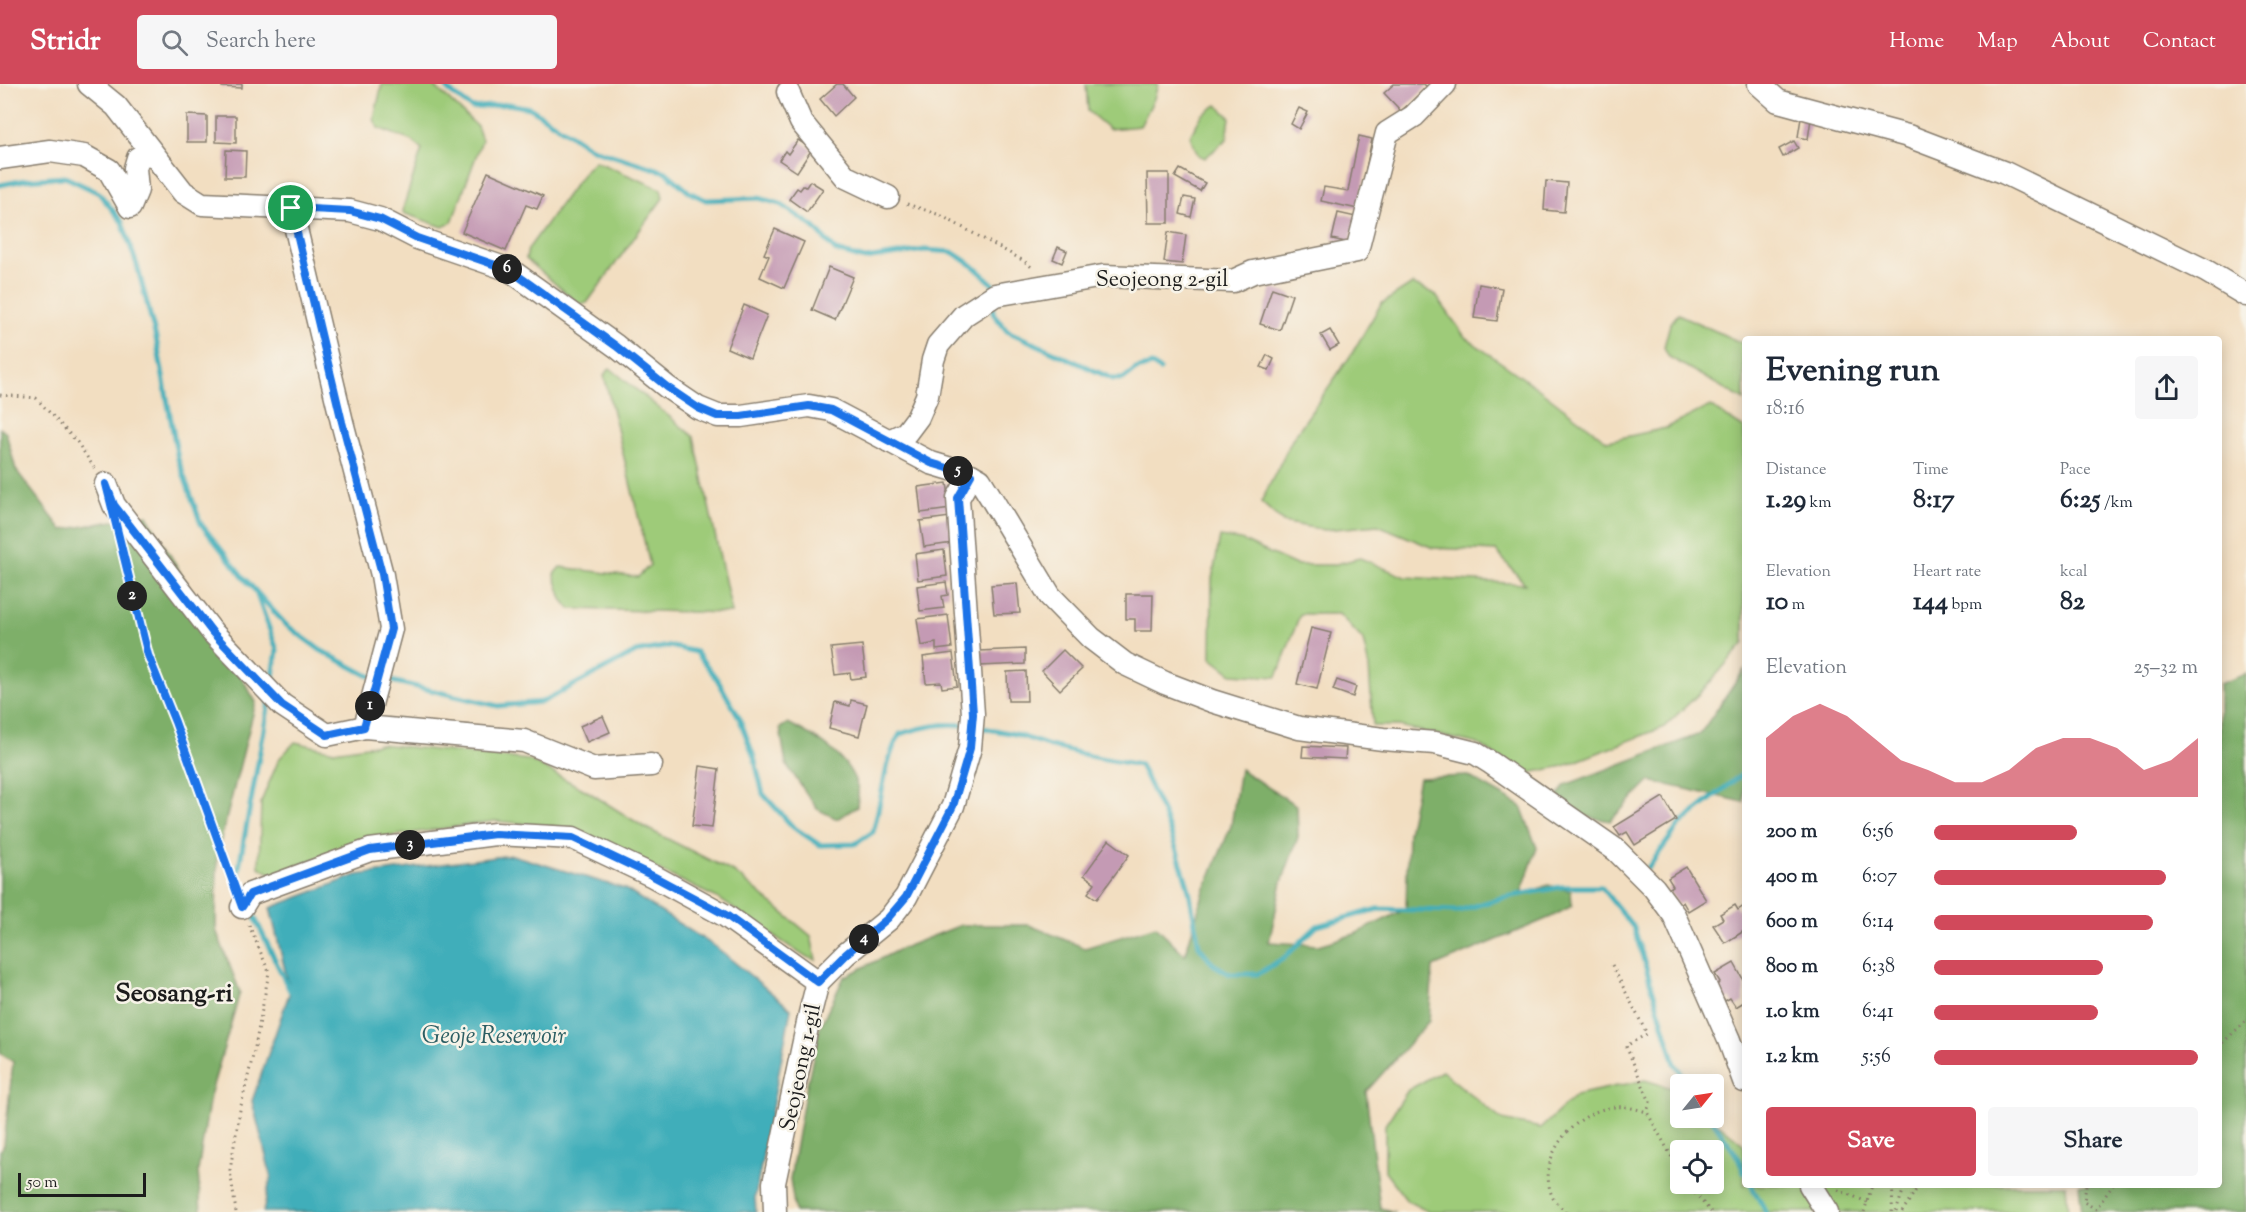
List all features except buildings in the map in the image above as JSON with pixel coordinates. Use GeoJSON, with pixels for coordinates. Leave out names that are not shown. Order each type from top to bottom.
{"type":"FeatureCollection","features":[{"type":"Feature","properties":{"kind":"street"},"geometry":{"type":"LineString","coordinates":[[89,84],[116,106],[183,192],[201,204],[350,211],[380,219],[417,238],[510,270],[698,408],[717,416],[741,416],[809,406],[831,410],[931,463],[980,480],[1050,596],[1091,638],[1125,664],[1165,683],[1212,701],[1299,728],[1351,736],[1435,743],[1475,753],[1616,850],[1654,888],[1674,915],[1729,1040],[1742,1076]]}},
{"type":"Feature","properties":{"kind":"street","name":"Seojeong 2-gil"},"geometry":{"type":"LineString","coordinates":[[889,441],[906,433],[918,417],[927,396],[938,345],[964,315],[995,295],[1102,276],[1233,281],[1253,272],[1357,251],[1387,133],[1414,116],[1445,84]]}},
{"type":"Feature","properties":{"kind":"street"},"geometry":{"type":"LineString","coordinates":[[1759,84],[1778,101],[1908,136],[2005,173],[2206,271],[2246,295]]}},
{"type":"Feature","properties":{"kind":"street"},"geometry":{"type":"LineString","coordinates":[[784,87],[801,122],[846,177],[888,197]]}},
{"type":"Feature","properties":{"kind":"street"},"geometry":{"type":"LineString","coordinates":[[0,159],[50,151],[84,156],[109,171],[130,207],[137,190],[135,168],[138,158],[151,152]]}},
{"type":"Feature","properties":{"kind":"street"},"geometry":{"type":"LineString","coordinates":[[291,208],[342,422],[382,574],[391,629],[364,727]]}},
{"type":"Feature","properties":{"kind":"street","name":"Seojeong 1-gil"},"geometry":{"type":"LineString","coordinates":[[775,1212],[774,1183],[818,982],[888,918],[906,897],[953,806],[970,748],[973,714],[958,498],[971,475]]}},
{"type":"Feature","properties":{"kind":"street"},"geometry":{"type":"LineString","coordinates":[[106,484],[114,505],[213,633],[282,705],[327,735],[364,727],[524,741],[594,769],[651,765]]}},
{"type":"Feature","properties":{"kind":"street"},"geometry":{"type":"LineString","coordinates":[[242,907],[250,894],[370,850],[495,834],[573,838],[653,876],[726,915],[818,982]]}},
{"type":"Feature","properties":{"kind":"street"},"geometry":{"type":"LineString","coordinates":[[1812,1188],[1827,1212]]}},
{"type":"Feature","properties":{"kind":"path"},"geometry":{"type":"LineString","coordinates":[[888,197],[940,215],[1024,261],[1049,284]]}},
{"type":"Feature","properties":{"kind":"path"},"geometry":{"type":"LineString","coordinates":[[0,395],[36,398],[77,442],[106,484]]}},
{"type":"Feature","properties":{"kind":"path"},"geometry":{"type":"LineString","coordinates":[[118,538],[148,655],[175,722],[242,907],[269,972],[230,1170],[236,1212]]}},
{"type":"Feature","properties":{"kind":"path"},"geometry":{"type":"LineString","coordinates":[[1612,965],[1647,1034],[1626,1046],[1650,1102],[1647,1112]]}},
{"type":"Feature","properties":{"kind":"path"},"geometry":{"type":"LineString","coordinates":[[2222,1043],[2246,1021]]}},
{"type":"Feature","properties":{"kind":"path"},"geometry":{"type":"LineString","coordinates":[[1566,1212],[1554,1199],[1549,1181],[1550,1161],[1558,1143],[1575,1124],[1594,1112],[1613,1107],[1632,1107],[1647,1112],[1670,1154]]}},
{"type":"Feature","properties":{"kind":"path"},"geometry":{"type":"LineString","coordinates":[[1864,1212],[1871,1188]]}},
{"type":"Feature","properties":{"kind":"path"},"geometry":{"type":"LineString","coordinates":[[1892,1212],[1893,1188]]}},
{"type":"Feature","properties":{"kind":"path"},"geometry":{"type":"LineString","coordinates":[[1896,1212],[1904,1188]]}},
{"type":"Feature","properties":{"kind":"path"},"geometry":{"type":"LineString","coordinates":[[1902,1212],[1917,1188]]}},
{"type":"Feature","properties":{"kind":"path"},"geometry":{"type":"LineString","coordinates":[[2086,1188],[2085,1202],[2096,1209],[2111,1188]]}},
{"type":"Feature","properties":{"kind":"path"},"geometry":{"type":"LineString","coordinates":[[1838,1190],[1867,1202]]}},
{"type":"Feature","properties":{"kind":"path"},"geometry":{"type":"LineString","coordinates":[[1696,1194],[1711,1212]]}},
{"type":"Feature","properties":{"kind":"green space"},"geometry":{"type":"Polygon","coordinates":[[[382,84],[432,84],[477,126],[482,140],[452,222],[443,227],[403,213],[422,149],[412,141],[378,128],[374,119],[382,84]]]}},
{"type":"Feature","properties":{"kind":"green space"},"geometry":{"type":"Polygon","coordinates":[[[1086,84],[1158,84],[1154,99],[1140,126],[1109,129],[1088,111],[1086,84]]]}},
{"type":"Feature","properties":{"kind":"green space"},"geometry":{"type":"Polygon","coordinates":[[[1217,105],[1230,117],[1227,139],[1205,158],[1198,155],[1190,136],[1202,115],[1217,105]]]}},
{"type":"Feature","properties":{"kind":"green space"},"geometry":{"type":"Polygon","coordinates":[[[595,161],[661,189],[663,198],[587,303],[579,304],[526,259],[528,249],[586,169],[595,161]]]}},
{"type":"Feature","properties":{"kind":"green space"},"geometry":{"type":"Polygon","coordinates":[[[1412,284],[1435,294],[1465,337],[1607,441],[1666,428],[1710,406],[1742,427],[1742,645],[1706,687],[1664,727],[1564,766],[1524,774],[1478,744],[1399,726],[1373,726],[1369,667],[1363,640],[1339,614],[1300,614],[1277,677],[1232,674],[1211,658],[1212,579],[1220,537],[1241,540],[1296,565],[1332,565],[1360,558],[1405,577],[1525,584],[1496,551],[1433,548],[1378,525],[1324,530],[1283,522],[1261,502],[1293,438],[1351,355],[1381,304],[1412,284]]]}},
{"type":"Feature","properties":{"kind":"green space"},"geometry":{"type":"Polygon","coordinates":[[[1678,314],[1742,343],[1742,399],[1669,357],[1664,347],[1670,324],[1678,314]]]}},
{"type":"Feature","properties":{"kind":"green space"},"geometry":{"type":"Polygon","coordinates":[[[610,368],[694,437],[732,613],[570,609],[562,599],[554,574],[560,567],[638,577],[650,565],[604,375],[610,368]]]}},
{"type":"Feature","properties":{"kind":"green space"},"geometry":{"type":"Polygon","coordinates":[[[0,428],[6,433],[16,470],[62,530],[147,515],[256,702],[217,855],[216,930],[240,992],[210,1096],[198,1171],[201,1212],[0,1212],[0,1151],[4,1145],[13,1062],[0,1053],[0,428]]]}},
{"type":"Feature","properties":{"kind":"green space"},"geometry":{"type":"Polygon","coordinates":[[[1742,673],[1742,802],[1650,781],[1610,821],[1583,816],[1558,796],[1565,785],[1700,734],[1742,673]]]}},
{"type":"Feature","properties":{"kind":"green space"},"geometry":{"type":"Polygon","coordinates":[[[2246,674],[2246,1212],[2082,1212],[2079,1188],[2222,1188],[2222,683],[2246,674]]]}},
{"type":"Feature","properties":{"kind":"green space"},"geometry":{"type":"Polygon","coordinates":[[[788,723],[830,748],[847,766],[858,789],[857,807],[837,819],[817,809],[786,764],[780,728],[788,723]]]}},
{"type":"Feature","properties":{"kind":"green space"},"geometry":{"type":"Polygon","coordinates":[[[295,742],[334,751],[380,744],[529,760],[587,791],[644,827],[735,873],[811,936],[816,960],[804,956],[719,899],[572,828],[495,821],[364,840],[273,875],[259,867],[261,802],[279,759],[295,742]]]}},
{"type":"Feature","properties":{"kind":"green space"},"geometry":{"type":"Polygon","coordinates":[[[1240,769],[1297,806],[1298,837],[1282,882],[1269,942],[1318,945],[1355,934],[1406,909],[1408,833],[1419,778],[1468,776],[1521,806],[1537,848],[1520,896],[1548,885],[1571,891],[1572,906],[1433,967],[1429,1021],[1366,1092],[1380,1208],[1395,1212],[795,1212],[790,1179],[805,1093],[820,1027],[844,977],[900,949],[961,925],[1029,925],[1085,948],[1156,926],[1185,955],[1204,891],[1231,826],[1240,769]]]}},
{"type":"Feature","properties":{"kind":"green space"},"geometry":{"type":"Polygon","coordinates":[[[1442,1071],[1502,1120],[1541,1128],[1576,1095],[1645,1080],[1670,1088],[1670,1128],[1723,1128],[1742,1143],[1742,1188],[2066,1188],[2068,1212],[1429,1212],[1407,1201],[1385,1172],[1385,1125],[1408,1090],[1442,1071]]]}},
{"type":"Feature","properties":{"kind":"water","name":"Geoje Reservoir"},"geometry":{"type":"Polygon","coordinates":[[[512,855],[625,889],[716,947],[791,1009],[755,1197],[756,1212],[263,1212],[271,1176],[252,1101],[290,991],[270,908],[357,875],[512,855]]]}},
{"type":"Feature","properties":{"kind":"waterway"},"geometry":{"type":"LineString","coordinates":[[445,84],[449,91],[472,108],[508,104],[530,108],[592,149],[666,172],[689,192],[706,200],[759,198],[780,204],[814,227],[836,251],[865,259],[925,250],[952,252],[972,265],[993,284],[993,290]]}},
{"type":"Feature","properties":{"kind":"waterway"},"geometry":{"type":"LineString","coordinates":[[0,185],[25,180],[65,177],[99,193],[122,222],[137,265],[156,338],[178,459],[201,524],[243,577],[285,624],[320,650],[374,677]]}},
{"type":"Feature","properties":{"kind":"waterway"},"geometry":{"type":"LineString","coordinates":[[993,303],[993,313],[1007,331],[1113,379],[1123,379],[1136,369],[1152,365],[1160,370]]}},
{"type":"Feature","properties":{"kind":"waterway"},"geometry":{"type":"LineString","coordinates":[[257,595],[277,650],[272,684]]}},
{"type":"Feature","properties":{"kind":"waterway"},"geometry":{"type":"LineString","coordinates":[[383,679],[498,706],[542,702],[636,652],[669,646],[696,652],[717,679],[739,717],[754,757],[763,794],[793,827],[820,845],[855,844],[873,832],[890,756],[900,734],[934,726],[968,726]]}},
{"type":"Feature","properties":{"kind":"waterway"},"geometry":{"type":"LineString","coordinates":[[240,885],[237,878],[269,702]]}},
{"type":"Feature","properties":{"kind":"waterway"},"geometry":{"type":"LineString","coordinates":[[977,727],[1015,734],[1094,757],[1140,765],[1163,813],[1177,851],[1189,890],[1199,946],[1213,964],[1230,974],[1258,974],[1284,958],[1317,926],[1378,909],[1458,911],[1501,898],[1561,887],[1601,887],[1634,928],[1675,1064],[1682,1074]]}},
{"type":"Feature","properties":{"kind":"waterway"},"geometry":{"type":"LineString","coordinates":[[1648,868],[1680,824],[1742,775]]}},
{"type":"Feature","properties":{"kind":"waterway"},"geometry":{"type":"LineString","coordinates":[[253,914],[290,991]]}},
{"type":"Feature","properties":{"kind":"waterway"},"geometry":{"type":"LineString","coordinates":[[1718,1128],[1742,1167]]}},
{"type":"Feature","properties":{"kind":"waterway"},"geometry":{"type":"LineString","coordinates":[[1753,1188],[1766,1212]]}},
{"type":"Feature","properties":{"kind":"district","name":"Seosang-ri"},"geometry":{"type":"Point","coordinates":[174,992]}},
{"type":"Feature","properties":{"kind":"route"},"geometry":{"type":"LineString","coordinates":[[291,208],[350,211],[380,219],[417,238],[450,251],[510,270],[616,346],[667,387],[698,408],[717,416],[741,416],[809,406],[831,410],[931,463],[971,475],[958,498],[973,714],[970,748],[953,806],[906,897],[888,918],[818,982],[726,915],[653,876],[573,838],[495,834],[370,850],[250,894],[242,907],[175,722],[148,655],[106,484],[114,505],[213,633],[282,705],[327,735],[364,727],[391,629],[382,574],[342,422],[291,208]]}}]}
